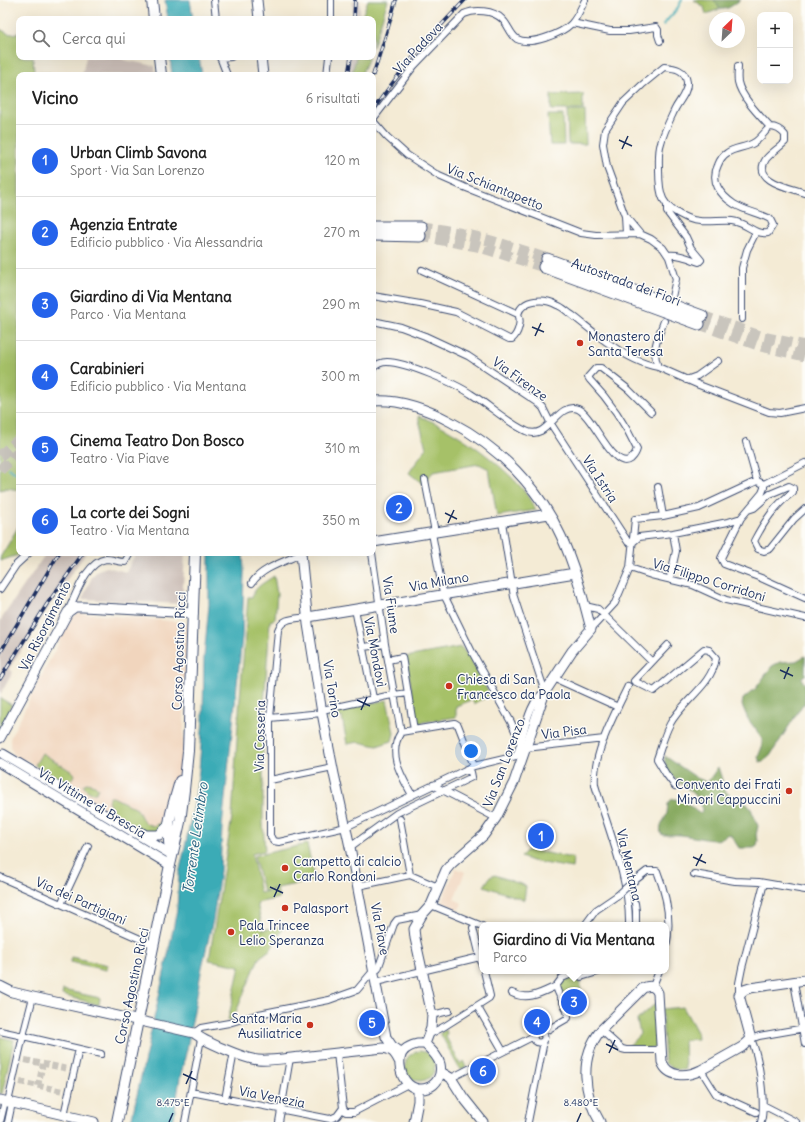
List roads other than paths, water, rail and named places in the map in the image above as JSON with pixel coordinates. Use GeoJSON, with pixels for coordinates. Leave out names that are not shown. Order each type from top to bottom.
{"type":"FeatureCollection","features":[{"type":"Feature","properties":{"kind":"highway"},"geometry":{"type":"LineString","coordinates":[[377,231],[420,232]]}},
{"type":"Feature","properties":{"kind":"highway","name":"Autostrada dei Fiori"},"geometry":{"type":"LineString","coordinates":[[545,263],[700,320]]}},
{"type":"Feature","properties":{"kind":"main road"},"geometry":{"type":"LineString","coordinates":[[152,0],[154,16]]}},
{"type":"Feature","properties":{"kind":"main road"},"geometry":{"type":"LineString","coordinates":[[159,60],[161,72]]}},
{"type":"Feature","properties":{"kind":"main road","name":"Corso Agostino Ricci"},"geometry":{"type":"LineString","coordinates":[[117,1122],[143,1021],[154,944],[180,822],[188,751],[196,556]]}},
{"type":"Feature","properties":{"kind":"main road","name":"Corso Agostino Ricci"},"geometry":{"type":"LineString","coordinates":[[171,860],[168,840],[168,826],[188,751]]}},
{"type":"Feature","properties":{"kind":"street"},"geometry":{"type":"LineString","coordinates":[[214,0],[216,16]]}},
{"type":"Feature","properties":{"kind":"street"},"geometry":{"type":"LineString","coordinates":[[257,0],[259,16]]}},
{"type":"Feature","properties":{"kind":"street"},"geometry":{"type":"LineString","coordinates":[[331,0],[331,16]]}},
{"type":"Feature","properties":{"kind":"street"},"geometry":{"type":"LineString","coordinates":[[585,0],[572,23],[610,31],[629,31],[656,26],[660,41]]}},
{"type":"Feature","properties":{"kind":"street","name":"Via Padova"},"geometry":{"type":"LineString","coordinates":[[376,116],[414,66],[464,14],[471,11],[476,11],[488,12],[497,15],[502,19],[517,39],[526,42],[538,40],[565,29],[572,23]]}},
{"type":"Feature","properties":{"kind":"street"},"geometry":{"type":"LineString","coordinates":[[221,60],[226,72]]}},
{"type":"Feature","properties":{"kind":"street"},"geometry":{"type":"LineString","coordinates":[[261,60],[263,72]]}},
{"type":"Feature","properties":{"kind":"street"},"geometry":{"type":"LineString","coordinates":[[327,72],[329,60]]}},
{"type":"Feature","properties":{"kind":"street"},"geometry":{"type":"LineString","coordinates":[[738,66],[738,83],[741,90],[752,107],[770,127]]}},
{"type":"Feature","properties":{"kind":"street"},"geometry":{"type":"LineString","coordinates":[[626,234],[625,216],[607,167],[603,144],[605,130],[623,103],[664,67],[677,68],[684,74],[687,84],[685,93],[678,102],[660,144],[659,190],[662,199],[667,206],[687,218],[699,221],[741,223],[750,227],[756,232],[768,233],[772,229],[773,225],[770,220],[734,204],[722,194],[716,184],[716,171],[721,158],[727,153],[755,143],[770,127],[776,127],[781,130],[785,135],[785,142],[767,158],[763,165],[767,178],[773,182],[805,193]]}},
{"type":"Feature","properties":{"kind":"street","name":"Via Schiantapetto"},"geometry":{"type":"LineString","coordinates":[[376,123],[407,155],[439,176],[464,187],[581,233],[596,235],[640,234]]}},
{"type":"Feature","properties":{"kind":"street"},"geometry":{"type":"LineString","coordinates":[[667,206],[667,212],[686,237],[691,248],[701,260],[699,262],[676,254],[668,255]]}},
{"type":"Feature","properties":{"kind":"street"},"geometry":{"type":"LineString","coordinates":[[625,216],[640,234],[651,239],[663,248],[668,255],[676,279],[672,297]]}},
{"type":"Feature","properties":{"kind":"street"},"geometry":{"type":"LineString","coordinates":[[742,319],[742,268],[747,250],[756,232]]}},
{"type":"Feature","properties":{"kind":"street"},"geometry":{"type":"LineString","coordinates":[[422,270],[518,314],[523,305],[534,301],[556,304],[610,345],[633,359],[650,366],[658,367],[686,380],[769,412],[780,413],[805,408]]}},
{"type":"Feature","properties":{"kind":"street","name":"Via Firenze"},"geometry":{"type":"LineString","coordinates":[[376,297],[456,312],[512,339],[520,321],[518,314]]}},
{"type":"Feature","properties":{"kind":"street"},"geometry":{"type":"LineString","coordinates":[[658,367],[654,357],[654,349],[664,321]]}},
{"type":"Feature","properties":{"kind":"street","name":"Via Firenze"},"geometry":{"type":"LineString","coordinates":[[376,322],[401,327],[425,336],[468,356],[537,402],[543,408],[551,424]]}},
{"type":"Feature","properties":{"kind":"street"},"geometry":{"type":"LineString","coordinates":[[686,380],[697,376],[718,361]]}},
{"type":"Feature","properties":{"kind":"street"},"geometry":{"type":"LineString","coordinates":[[376,366],[385,362],[398,363],[436,377],[470,393],[527,432],[537,433],[551,424],[565,410],[571,408],[578,409],[586,414],[616,458],[621,461],[631,459],[636,451],[636,446],[620,418],[588,377],[599,367],[628,389],[651,412]]}},
{"type":"Feature","properties":{"kind":"street"},"geometry":{"type":"LineString","coordinates":[[376,401],[397,402],[428,410],[462,428],[496,451],[518,474],[536,494],[561,536],[575,573],[591,629]]}},
{"type":"Feature","properties":{"kind":"street","name":"Via Istria"},"geometry":{"type":"LineString","coordinates":[[551,424],[628,542],[632,543]]}},
{"type":"Feature","properties":{"kind":"street"},"geometry":{"type":"LineString","coordinates":[[746,442],[757,481]]}},
{"type":"Feature","properties":{"kind":"street"},"geometry":{"type":"LineString","coordinates":[[764,484],[805,463]]}},
{"type":"Feature","properties":{"kind":"street"},"geometry":{"type":"LineString","coordinates":[[346,827],[474,766],[516,756],[519,749],[523,745],[472,652],[444,594],[425,480]]}},
{"type":"Feature","properties":{"kind":"street"},"geometry":{"type":"LineString","coordinates":[[658,487],[663,516],[699,508],[757,481],[764,484]]}},
{"type":"Feature","properties":{"kind":"street"},"geometry":{"type":"LineString","coordinates":[[764,484],[762,493],[741,518],[721,558],[724,564],[768,581],[805,598]]}},
{"type":"Feature","properties":{"kind":"street"},"geometry":{"type":"LineString","coordinates":[[747,511],[754,508],[770,494],[788,486],[794,488],[793,492],[775,508],[754,541],[758,549],[764,551],[770,549],[794,519],[805,509]]}},
{"type":"Feature","properties":{"kind":"street"},"geometry":{"type":"LineString","coordinates":[[376,542],[549,514]]}},
{"type":"Feature","properties":{"kind":"street","name":"Via San Lorenzo"},"geometry":{"type":"LineString","coordinates":[[430,1034],[432,1015],[414,929],[422,915],[431,905],[446,870],[484,835],[496,818],[514,782],[523,745],[545,692],[572,651],[615,603],[630,568],[635,519],[663,516]]}},
{"type":"Feature","properties":{"kind":"street"},"geometry":{"type":"LineString","coordinates":[[632,543],[639,537],[673,533],[741,518]]}},
{"type":"Feature","properties":{"kind":"street"},"geometry":{"type":"LineString","coordinates":[[502,522],[514,597],[545,692]]}},
{"type":"Feature","properties":{"kind":"street"},"geometry":{"type":"LineString","coordinates":[[670,578],[676,551],[673,533]]}},
{"type":"Feature","properties":{"kind":"street"},"geometry":{"type":"LineString","coordinates":[[0,589],[16,566],[26,556]]}},
{"type":"Feature","properties":{"kind":"street","name":"Via Risorgimento"},"geometry":{"type":"LineString","coordinates":[[0,738],[68,612],[86,574],[94,564],[100,561],[106,559],[125,562],[128,556]]}},
{"type":"Feature","properties":{"kind":"street"},"geometry":{"type":"LineString","coordinates":[[252,583],[258,575],[264,571],[296,556]]}},
{"type":"Feature","properties":{"kind":"street","name":"Via Torino"},"geometry":{"type":"LineString","coordinates":[[303,556],[308,617],[322,711],[346,827]]}},
{"type":"Feature","properties":{"kind":"street","name":"Via Fiume"},"geometry":{"type":"LineString","coordinates":[[372,556],[385,644],[401,732]]}},
{"type":"Feature","properties":{"kind":"street","name":"Via Filippo Corridoni"},"geometry":{"type":"LineString","coordinates":[[630,568],[652,575],[692,584],[726,600],[805,618]]}},
{"type":"Feature","properties":{"kind":"street","name":"Via Milano"},"geometry":{"type":"LineString","coordinates":[[308,617],[575,573]]}},
{"type":"Feature","properties":{"kind":"street"},"geometry":{"type":"LineString","coordinates":[[585,606],[598,608],[652,662]]}},
{"type":"Feature","properties":{"kind":"street"},"geometry":{"type":"LineString","coordinates":[[68,612],[75,607],[83,607],[193,613]]}},
{"type":"Feature","properties":{"kind":"street","name":"Via Mondovì"},"geometry":{"type":"LineString","coordinates":[[355,609],[364,647],[373,698]]}},
{"type":"Feature","properties":{"kind":"street","name":"Via Cosseria"},"geometry":{"type":"LineString","coordinates":[[308,617],[284,621],[281,623],[278,630],[270,718],[271,837],[275,842],[282,842],[346,827]]}},
{"type":"Feature","properties":{"kind":"street"},"geometry":{"type":"LineString","coordinates":[[364,647],[385,644]]}},
{"type":"Feature","properties":{"kind":"street"},"geometry":{"type":"LineString","coordinates":[[668,645],[634,681],[654,691],[704,649],[709,650],[716,658],[715,666],[708,678],[680,709],[670,724],[657,759],[675,786]]}},
{"type":"Feature","properties":{"kind":"street"},"geometry":{"type":"LineString","coordinates":[[388,660],[402,657],[414,730]]}},
{"type":"Feature","properties":{"kind":"street"},"geometry":{"type":"LineString","coordinates":[[554,678],[618,707]]}},
{"type":"Feature","properties":{"kind":"street","name":"Via Mentana"},"geometry":{"type":"LineString","coordinates":[[628,686],[599,751],[597,769],[594,776],[595,786],[620,864],[629,922]]}},
{"type":"Feature","properties":{"kind":"street"},"geometry":{"type":"LineString","coordinates":[[270,718],[322,711],[373,698],[408,693]]}},
{"type":"Feature","properties":{"kind":"street"},"geometry":{"type":"LineString","coordinates":[[412,795],[395,761],[396,742],[401,732],[455,723],[458,725],[474,766]]}},
{"type":"Feature","properties":{"kind":"street","name":"Via Risorgimento"},"geometry":{"type":"LineString","coordinates":[[1,755],[6,728]]}},
{"type":"Feature","properties":{"kind":"street","name":"Via Pisa"},"geometry":{"type":"LineString","coordinates":[[523,745],[604,738]]}},
{"type":"Feature","properties":{"kind":"street","name":"Via Vittime di Brescia"},"geometry":{"type":"LineString","coordinates":[[1,755],[120,824],[171,860]]}},
{"type":"Feature","properties":{"kind":"street","name":"Via Vittime di Brescia"},"geometry":{"type":"LineString","coordinates":[[1,755],[171,860]]}},
{"type":"Feature","properties":{"kind":"street"},"geometry":{"type":"LineString","coordinates":[[270,780],[333,767]]}},
{"type":"Feature","properties":{"kind":"street"},"geometry":{"type":"LineString","coordinates":[[350,847],[397,813],[472,777],[472,772],[465,770]]}},
{"type":"Feature","properties":{"kind":"street"},"geometry":{"type":"LineString","coordinates":[[433,785],[496,818]]}},
{"type":"Feature","properties":{"kind":"street"},"geometry":{"type":"LineString","coordinates":[[400,819],[410,875]]}},
{"type":"Feature","properties":{"kind":"street","name":"Via Vittime di Brescia"},"geometry":{"type":"LineString","coordinates":[[120,824],[127,825],[146,835],[153,836],[158,835],[168,826]]}},
{"type":"Feature","properties":{"kind":"street","name":"Via Piave"},"geometry":{"type":"LineString","coordinates":[[346,827],[386,1037],[383,1048]]}},
{"type":"Feature","properties":{"kind":"street"},"geometry":{"type":"LineString","coordinates":[[61,904],[88,846]]}},
{"type":"Feature","properties":{"kind":"street"},"geometry":{"type":"LineString","coordinates":[[586,922],[596,910],[618,896],[647,871],[657,871],[665,891],[668,904],[668,922]]}},
{"type":"Feature","properties":{"kind":"street"},"geometry":{"type":"LineString","coordinates":[[694,874],[735,881],[752,881],[805,890]]}},
{"type":"Feature","properties":{"kind":"street"},"geometry":{"type":"LineString","coordinates":[[358,886],[410,875],[438,886]]}},
{"type":"Feature","properties":{"kind":"street","name":"Via dei Partigiani"},"geometry":{"type":"LineString","coordinates":[[0,877],[154,944]]}},
{"type":"Feature","properties":{"kind":"street"},"geometry":{"type":"LineString","coordinates":[[761,1122],[763,1105],[757,1058],[739,995],[739,983],[764,883]]}},
{"type":"Feature","properties":{"kind":"street","name":"Via Mentana"},"geometry":{"type":"LineString","coordinates":[[635,903],[636,922]]}},
{"type":"Feature","properties":{"kind":"street"},"geometry":{"type":"LineString","coordinates":[[431,905],[479,925]]}},
{"type":"Feature","properties":{"kind":"street"},"geometry":{"type":"LineString","coordinates":[[185,1122],[191,1092],[197,1036],[200,1028],[229,1023],[259,1014],[310,1005],[357,990],[374,970],[378,969],[394,924],[398,920],[422,915]]}},
{"type":"Feature","properties":{"kind":"street"},"geometry":{"type":"LineString","coordinates":[[473,928],[479,953]]}},
{"type":"Feature","properties":{"kind":"street"},"geometry":{"type":"LineString","coordinates":[[376,982],[479,957]]}},
{"type":"Feature","properties":{"kind":"street"},"geometry":{"type":"LineString","coordinates":[[425,1044],[430,1034],[486,1001],[490,996],[485,974]]}},
{"type":"Feature","properties":{"kind":"street"},"geometry":{"type":"LineString","coordinates":[[512,993],[521,997],[531,997],[556,986],[562,978],[573,974]]}},
{"type":"Feature","properties":{"kind":"street"},"geometry":{"type":"LineString","coordinates":[[579,974],[581,977],[592,974]]}},
{"type":"Feature","properties":{"kind":"street"},"geometry":{"type":"LineString","coordinates":[[653,986],[658,974]]}},
{"type":"Feature","properties":{"kind":"street"},"geometry":{"type":"LineString","coordinates":[[739,995],[744,990],[750,988],[805,980]]}},
{"type":"Feature","properties":{"kind":"street"},"geometry":{"type":"LineString","coordinates":[[794,982],[805,1044]]}},
{"type":"Feature","properties":{"kind":"street"},"geometry":{"type":"LineString","coordinates":[[0,986],[12,992],[143,1021],[197,1036],[234,1052],[259,1060],[383,1048],[394,1052],[400,1057]]}},
{"type":"Feature","properties":{"kind":"street"},"geometry":{"type":"LineString","coordinates":[[451,1078],[534,1036],[537,1032],[542,1033],[568,1018],[569,1016],[557,992],[556,986]]}},
{"type":"Feature","properties":{"kind":"street"},"geometry":{"type":"LineString","coordinates":[[600,1122],[592,1106],[586,1088],[585,1075],[591,1045],[601,1030],[639,991],[648,986],[653,986]]}},
{"type":"Feature","properties":{"kind":"street"},"geometry":{"type":"LineString","coordinates":[[653,986],[658,993],[662,1062],[664,1068],[668,1071],[680,1075],[695,1073],[701,1070],[742,1047],[751,1039],[759,1036],[803,1028]]}},
{"type":"Feature","properties":{"kind":"street"},"geometry":{"type":"LineString","coordinates":[[0,1122],[33,997]]}},
{"type":"Feature","properties":{"kind":"street"},"geometry":{"type":"LineString","coordinates":[[477,1006],[503,1051]]}},
{"type":"Feature","properties":{"kind":"street"},"geometry":{"type":"LineString","coordinates":[[432,1015],[449,1011]]}},
{"type":"Feature","properties":{"kind":"street"},"geometry":{"type":"LineString","coordinates":[[601,1030],[622,1049],[661,1050]]}},
{"type":"Feature","properties":{"kind":"street"},"geometry":{"type":"LineString","coordinates":[[0,1031],[101,1054]]}},
{"type":"Feature","properties":{"kind":"street"},"geometry":{"type":"LineString","coordinates":[[528,1122],[543,1046],[542,1042],[544,1038],[542,1033]]}},
{"type":"Feature","properties":{"kind":"street"},"geometry":{"type":"LineString","coordinates":[[534,1036],[535,1042],[542,1042]]}},
{"type":"Feature","properties":{"kind":"street"},"geometry":{"type":"LineString","coordinates":[[386,1037],[400,1057],[401,1072],[412,1088],[418,1090],[425,1089],[438,1080],[441,1072],[440,1063],[434,1052],[425,1044],[408,1046],[400,1057]]}},
{"type":"Feature","properties":{"kind":"street"},"geometry":{"type":"LineString","coordinates":[[67,1118],[66,1092],[71,1070],[79,1049]]}},
{"type":"Feature","properties":{"kind":"street"},"geometry":{"type":"LineString","coordinates":[[225,1099],[234,1052]]}},
{"type":"Feature","properties":{"kind":"street"},"geometry":{"type":"LineString","coordinates":[[337,1053],[343,1108],[346,1112],[354,1112],[408,1084]]}},
{"type":"Feature","properties":{"kind":"street"},"geometry":{"type":"LineString","coordinates":[[18,1058],[25,1060]]}},
{"type":"Feature","properties":{"kind":"street"},"geometry":{"type":"LineString","coordinates":[[279,1122],[290,1058]]}},
{"type":"Feature","properties":{"kind":"street"},"geometry":{"type":"LineString","coordinates":[[701,1070],[716,1094],[756,1112]]}},
{"type":"Feature","properties":{"kind":"street"},"geometry":{"type":"LineString","coordinates":[[441,1072],[451,1078],[463,1097],[483,1122]]}},
{"type":"Feature","properties":{"kind":"street"},"geometry":{"type":"LineString","coordinates":[[12,1081],[20,1082]]}},
{"type":"Feature","properties":{"kind":"street"},"geometry":{"type":"LineString","coordinates":[[414,1122],[418,1101],[418,1090]]}},
{"type":"Feature","properties":{"kind":"street","name":"Via Venezia"},"geometry":{"type":"LineString","coordinates":[[191,1092],[330,1119],[337,1116],[343,1108]]}},
{"type":"Feature","properties":{"kind":"street"},"geometry":{"type":"LineString","coordinates":[[6,1101],[67,1118],[94,1122]]}},
{"type":"Feature","properties":{"kind":"street"},"geometry":{"type":"LineString","coordinates":[[6,1101],[8,1122]]}},
{"type":"Feature","properties":{"kind":"street"},"geometry":{"type":"LineString","coordinates":[[763,1105],[796,1122]]}},
{"type":"Feature","properties":{"kind":"water"},"geometry":{"type":"Polygon","coordinates":[[[165,0],[190,0],[193,16],[168,16],[165,0]]]}},
{"type":"Feature","properties":{"kind":"water"},"geometry":{"type":"Polygon","coordinates":[[[170,60],[200,60],[202,72],[172,72],[170,60]]]}},
{"type":"Feature","properties":{"kind":"water","name":"Torrente Letimbro"},"geometry":{"type":"Polygon","coordinates":[[[209,556],[243,556],[242,637],[222,827],[220,871],[213,920],[180,1078],[173,1122],[131,1122],[168,955],[177,909],[179,874],[194,805],[199,770],[203,719],[204,657],[209,605],[209,556]]]}},
{"type":"Feature","properties":{"kind":"waterway"},"geometry":{"type":"LineString","coordinates":[[663,25],[677,9],[682,0]]}},
{"type":"Feature","properties":{"kind":"waterway"},"geometry":{"type":"LineString","coordinates":[[8,468],[16,472]]}},
{"type":"Feature","properties":{"kind":"tunnel"},"geometry":{"type":"LineString","coordinates":[[421,227],[485,239],[547,259]]}},
{"type":"Feature","properties":{"kind":"tunnel"},"geometry":{"type":"LineString","coordinates":[[420,236],[477,246],[544,267]]}},
{"type":"Feature","properties":{"kind":"tunnel"},"geometry":{"type":"LineString","coordinates":[[702,316],[763,337],[805,346]]}},
{"type":"Feature","properties":{"kind":"tunnel"},"geometry":{"type":"LineString","coordinates":[[699,324],[761,346],[805,356]]}},
{"type":"Feature","properties":{"kind":"tunnel"},"geometry":{"type":"LineString","coordinates":[[0,456],[16,442]]}},
{"type":"Feature","properties":{"kind":"tunnel"},"geometry":{"type":"LineString","coordinates":[[0,470],[16,455]]}},
{"type":"Feature","properties":{"kind":"tunnel"},"geometry":{"type":"LineString","coordinates":[[25,1060],[68,1069]]}},
{"type":"Feature","properties":{"kind":"tunnel"},"geometry":{"type":"LineString","coordinates":[[38,1086],[43,1064]]}},
{"type":"Feature","properties":{"kind":"tunnel"},"geometry":{"type":"LineString","coordinates":[[20,1082],[63,1091]]}},
{"type":"Feature","properties":{"kind":"railway"},"geometry":{"type":"LineString","coordinates":[[354,16],[355,0]]}},
{"type":"Feature","properties":{"kind":"railway"},"geometry":{"type":"LineString","coordinates":[[374,72],[396,0]]}},
{"type":"Feature","properties":{"kind":"railway"},"geometry":{"type":"LineString","coordinates":[[376,106],[417,53],[465,0]]}},
{"type":"Feature","properties":{"kind":"railway"},"geometry":{"type":"LineString","coordinates":[[348,72],[350,60]]}},
{"type":"Feature","properties":{"kind":"railway"},"geometry":{"type":"LineString","coordinates":[[0,653],[57,556]]}},
{"type":"Feature","properties":{"kind":"railway"},"geometry":{"type":"LineString","coordinates":[[0,679],[47,604],[81,556]]}},
{"type":"Feature","properties":{"kind":"place","name":"Monastero di Santa Teresa"},"geometry":{"type":"Point","coordinates":[580,343]}},
{"type":"Feature","properties":{"kind":"place","name":"Agenzia Entrate"},"geometry":{"type":"Point","coordinates":[399,508]}},
{"type":"Feature","properties":{"kind":"place","name":"Chiesa di San Francesco da Paola"},"geometry":{"type":"Point","coordinates":[449,686]}},
{"type":"Feature","properties":{"kind":"place","name":"Convento dei Frati Minori Cappuccini"},"geometry":{"type":"Point","coordinates":[789,791]}},
{"type":"Feature","properties":{"kind":"place","name":"Urban Climb Savona"},"geometry":{"type":"Point","coordinates":[541,836]}},
{"type":"Feature","properties":{"kind":"place","name":"Campetto di calcio Carlo Rondoni"},"geometry":{"type":"Point","coordinates":[285,868]}},
{"type":"Feature","properties":{"kind":"place","name":"Palasport"},"geometry":{"type":"Point","coordinates":[285,908]}},
{"type":"Feature","properties":{"kind":"place","name":"Pala Trincee Lelio Speranza"},"geometry":{"type":"Point","coordinates":[231,932]}},
{"type":"Feature","properties":{"kind":"place","name":"Giardino di Via Mentana"},"geometry":{"type":"Point","coordinates":[574,1002]}},
{"type":"Feature","properties":{"kind":"place","name":"Carabinieri"},"geometry":{"type":"Point","coordinates":[537,1022]}},
{"type":"Feature","properties":{"kind":"place","name":"Cinema Teatro Don Bosco"},"geometry":{"type":"Point","coordinates":[372,1023]}},
{"type":"Feature","properties":{"kind":"place","name":"Santa Maria Ausiliatrice"},"geometry":{"type":"Point","coordinates":[310,1025]}},
{"type":"Feature","properties":{"kind":"place","name":"La corte dei Sogni"},"geometry":{"type":"Point","coordinates":[483,1071]}}]}
